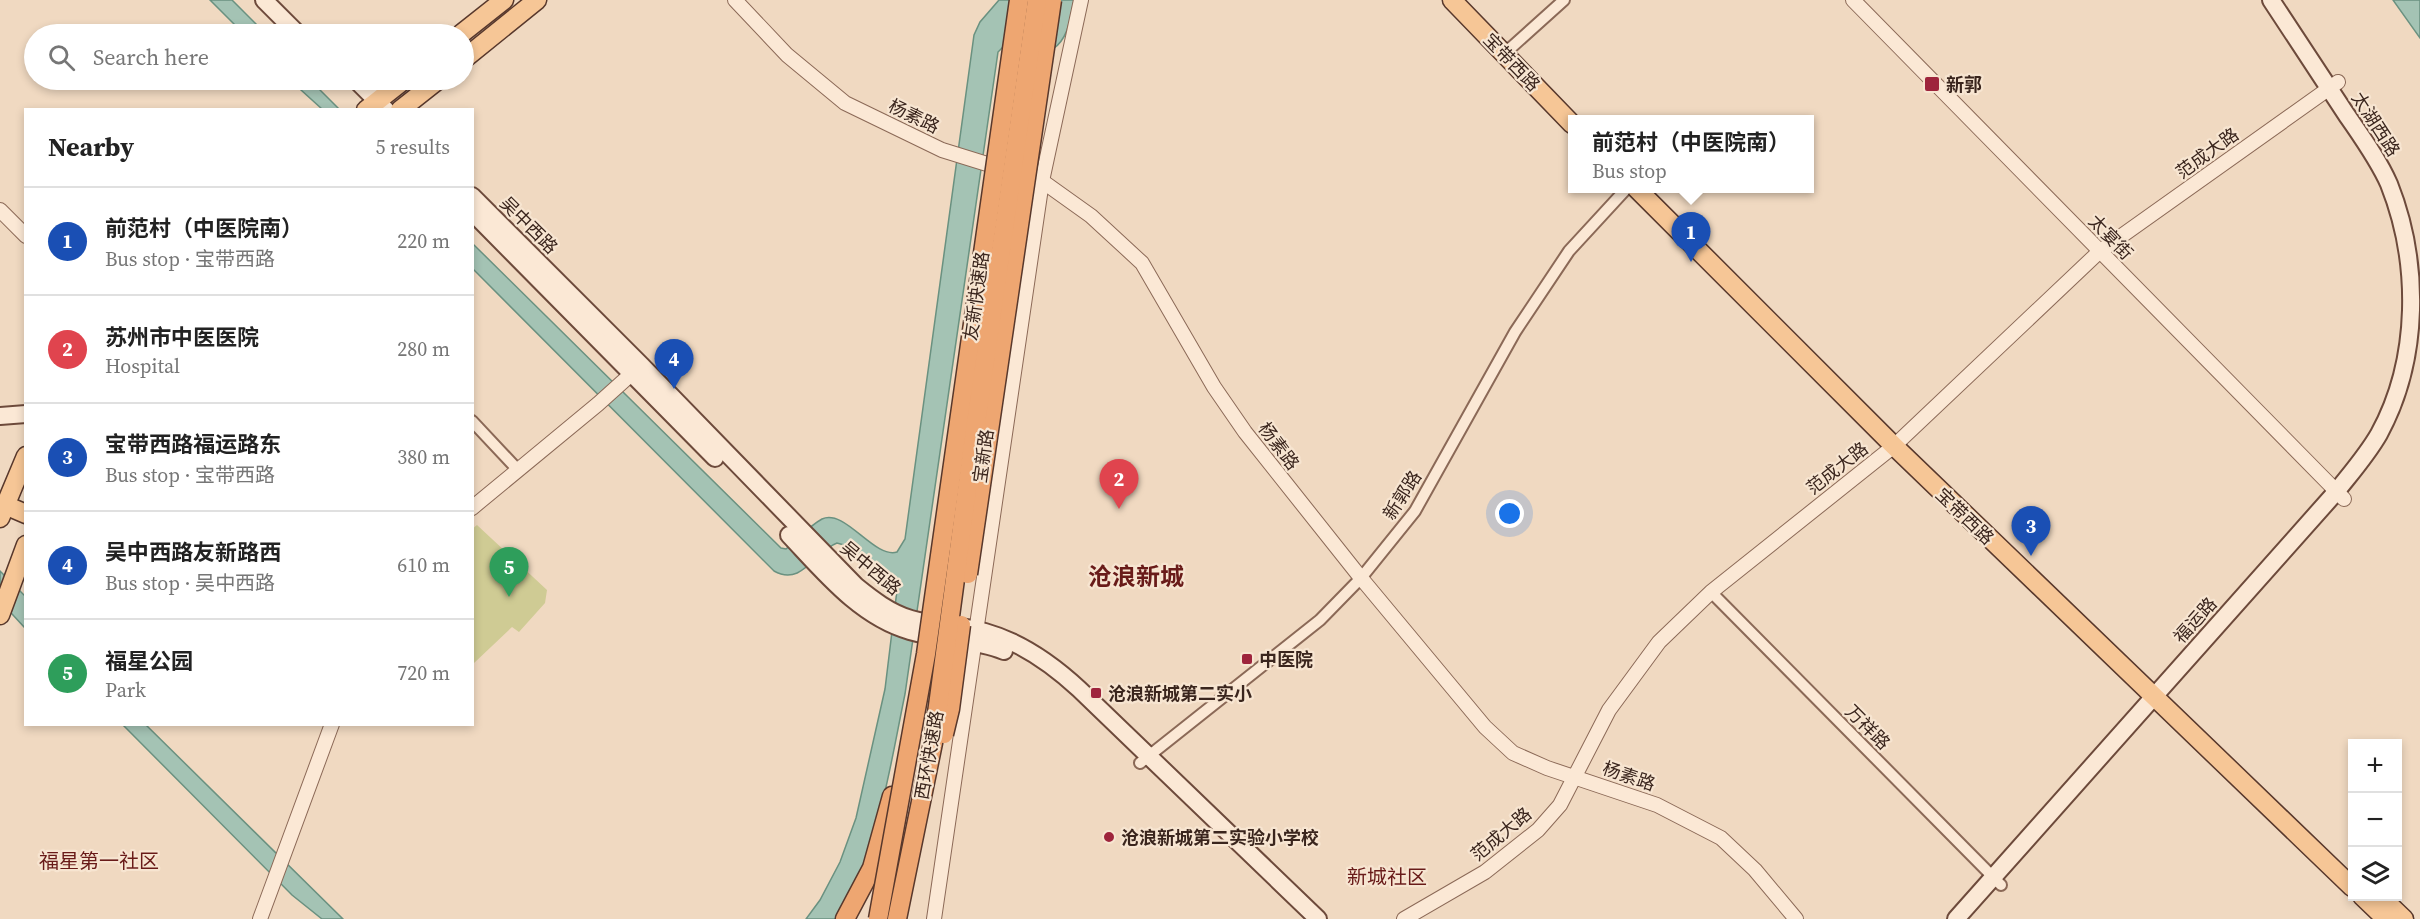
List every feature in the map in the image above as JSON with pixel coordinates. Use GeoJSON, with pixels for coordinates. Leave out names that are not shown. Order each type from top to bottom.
{"type":"FeatureCollection","features":[{"type":"Feature","properties":{"kind":"highway","name":"友新快速路"},"geometry":{"type":"LineString","coordinates":[[934,591],[1019,0]]}},
{"type":"Feature","properties":{"kind":"highway","name":"友新快速路"},"geometry":{"type":"LineString","coordinates":[[953,590],[1037,0]]}},
{"type":"Feature","properties":{"kind":"highway"},"geometry":{"type":"LineString","coordinates":[[905,919],[939,753],[969,639],[1052,0]]}},
{"type":"Feature","properties":{"kind":"highway","name":"西环快速路"},"geometry":{"type":"LineString","coordinates":[[897,919],[933,743],[953,590]]}},
{"type":"Feature","properties":{"kind":"highway","name":"西环快速路"},"geometry":{"type":"LineString","coordinates":[[878,919],[926,654],[934,591]]}},
{"type":"Feature","properties":{"kind":"highway"},"geometry":{"type":"LineString","coordinates":[[933,743],[969,639]]}},
{"type":"Feature","properties":{"kind":"highway"},"geometry":{"type":"LineString","coordinates":[[845,919],[872,868],[883,833],[910,712],[926,654]]}},
{"type":"Feature","properties":{"kind":"highway"},"geometry":{"type":"LineString","coordinates":[[905,919],[907,875]]}},
{"type":"Feature","properties":{"kind":"main road"},"geometry":{"type":"LineString","coordinates":[[264,0],[288,24]]}},
{"type":"Feature","properties":{"kind":"main road"},"geometry":{"type":"LineString","coordinates":[[277,0],[302,24]]}},
{"type":"Feature","properties":{"kind":"main road"},"geometry":{"type":"LineString","coordinates":[[474,24],[504,0]]}},
{"type":"Feature","properties":{"kind":"main road"},"geometry":{"type":"LineString","coordinates":[[474,51],[537,0]]}},
{"type":"Feature","properties":{"kind":"main road","name":"宝带西路"},"geometry":{"type":"LineString","coordinates":[[1452,0],[1577,115]]}},
{"type":"Feature","properties":{"kind":"main road","name":"宝带西路"},"geometry":{"type":"LineString","coordinates":[[1467,0],[1568,119]]}},
{"type":"Feature","properties":{"kind":"main road","name":"太湖西路"},"geometry":{"type":"LineString","coordinates":[[2271,0],[2394,171],[2407,199],[2420,249]]}},
{"type":"Feature","properties":{"kind":"main road","name":"太湖西路"},"geometry":{"type":"LineString","coordinates":[[2283,0],[2374,156],[2397,202],[2410,253],[2414,320]]}},
{"type":"Feature","properties":{"kind":"main road"},"geometry":{"type":"LineString","coordinates":[[354,90],[374,107]]}},
{"type":"Feature","properties":{"kind":"main road"},"geometry":{"type":"LineString","coordinates":[[363,90],[374,107]]}},
{"type":"Feature","properties":{"kind":"main road"},"geometry":{"type":"LineString","coordinates":[[374,107],[393,90]]}},
{"type":"Feature","properties":{"kind":"main road"},"geometry":{"type":"LineString","coordinates":[[403,108],[425,90]]}},
{"type":"Feature","properties":{"kind":"main road","name":"宝带西路"},"geometry":{"type":"LineString","coordinates":[[1640,193],[2160,696],[2255,786],[2348,867]]}},
{"type":"Feature","properties":{"kind":"main road","name":"宝带西路"},"geometry":{"type":"LineString","coordinates":[[1654,193],[1897,443]]}},
{"type":"Feature","properties":{"kind":"main road","name":"吴中西路"},"geometry":{"type":"LineString","coordinates":[[474,198],[824,562],[856,586],[888,616],[920,628],[969,639],[1009,641],[1051,665],[1079,689],[1143,759],[1303,919]]}},
{"type":"Feature","properties":{"kind":"main road","name":"吴中西路"},"geometry":{"type":"LineString","coordinates":[[474,214],[637,369]]}},
{"type":"Feature","properties":{"kind":"main road","name":"福运路"},"geometry":{"type":"LineString","coordinates":[[2340,496],[2393,406],[2407,363],[2414,320]]}},
{"type":"Feature","properties":{"kind":"main road","name":"福运路"},"geometry":{"type":"LineString","coordinates":[[1971,919],[1998,881],[2160,696],[2374,460],[2396,424],[2410,391],[2420,352]]}},
{"type":"Feature","properties":{"kind":"main road"},"geometry":{"type":"LineString","coordinates":[[0,416],[24,414]]}},
{"type":"Feature","properties":{"kind":"main road"},"geometry":{"type":"LineString","coordinates":[[0,426],[24,424]]}},
{"type":"Feature","properties":{"kind":"main road"},"geometry":{"type":"LineString","coordinates":[[24,461],[3,512],[24,514]]}},
{"type":"Feature","properties":{"kind":"main road"},"geometry":{"type":"LineString","coordinates":[[0,615],[24,550]]}},
{"type":"Feature","properties":{"kind":"main road","name":"吴中西路"},"geometry":{"type":"LineString","coordinates":[[1143,759],[1318,919]]}},
{"type":"Feature","properties":{"kind":"main road","name":"宝带西路"},"geometry":{"type":"LineString","coordinates":[[2255,786],[2348,883]]}},
{"type":"Feature","properties":{"kind":"main road","name":"福运路"},"geometry":{"type":"LineString","coordinates":[[1956,919],[1998,881]]}},
{"type":"Feature","properties":{"kind":"main road"},"geometry":{"type":"LineString","coordinates":[[2366,901],[2385,919]]}},
{"type":"Feature","properties":{"kind":"main road"},"geometry":{"type":"LineString","coordinates":[[2384,901],[2404,919]]}},
{"type":"Feature","properties":{"kind":"street","name":"杨素路"},"geometry":{"type":"LineString","coordinates":[[735,0],[787,55],[845,104],[942,150],[1042,182],[1091,216],[1142,262],[1230,411],[1285,485],[1485,727],[1513,753],[1547,768],[1657,805],[1721,838],[1755,870],[1796,919]]}},
{"type":"Feature","properties":{"kind":"street","name":"宝新路"},"geometry":{"type":"LineString","coordinates":[[934,919],[969,639],[1042,182],[1081,0]]}},
{"type":"Feature","properties":{"kind":"street"},"geometry":{"type":"LineString","coordinates":[[1508,50],[1564,0]]}},
{"type":"Feature","properties":{"kind":"street","name":"太宴街"},"geometry":{"type":"LineString","coordinates":[[1852,0],[2340,496]]}},
{"type":"Feature","properties":{"kind":"street","name":"范成大路"},"geometry":{"type":"LineString","coordinates":[[1404,919],[1485,872],[1538,830],[1560,805],[1609,710],[1659,642],[1711,592],[1897,443],[2099,252],[2333,85]]}},
{"type":"Feature","properties":{"kind":"street","name":"新郭路"},"geometry":{"type":"LineString","coordinates":[[1143,759],[1320,620],[1361,578],[1415,511],[1515,332],[1569,251],[1623,193]]}},
{"type":"Feature","properties":{"kind":"street"},"geometry":{"type":"LineString","coordinates":[[0,210],[24,234]]}},
{"type":"Feature","properties":{"kind":"street"},"geometry":{"type":"LineString","coordinates":[[474,506],[637,369]]}},
{"type":"Feature","properties":{"kind":"street"},"geometry":{"type":"LineString","coordinates":[[474,423],[518,470]]}},
{"type":"Feature","properties":{"kind":"street","name":"万祥路"},"geometry":{"type":"LineString","coordinates":[[1711,592],[1998,881]]}},
{"type":"Feature","properties":{"kind":"street"},"geometry":{"type":"LineString","coordinates":[[260,919],[331,726]]}},
{"type":"Feature","properties":{"kind":"shaded area"},"geometry":{"type":"Polygon","coordinates":[[[210,0],[232,0],[256,24],[234,24],[210,0]]]}},
{"type":"Feature","properties":{"kind":"shaded area"},"geometry":{"type":"Polygon","coordinates":[[[999,0],[1074,0],[1066,33],[1053,49],[1004,46],[998,52],[905,694],[881,810],[863,866],[836,919],[806,919],[820,900],[840,862],[856,818],[885,689],[897,590],[891,582],[844,545],[837,543],[800,571],[784,575],[774,571],[474,270],[474,245],[781,548],[786,549],[822,519],[831,518],[850,526],[879,548],[888,552],[897,552],[905,539],[974,35],[980,22],[999,0]]]}},
{"type":"Feature","properties":{"kind":"shaded area"},"geometry":{"type":"Polygon","coordinates":[[[2393,0],[2420,0],[2420,38],[2393,0]]]}},
{"type":"Feature","properties":{"kind":"shaded area"},"geometry":{"type":"Polygon","coordinates":[[[301,90],[320,90],[338,108],[321,108],[301,90]]]}},
{"type":"Feature","properties":{"kind":"shaded area"},"geometry":{"type":"Polygon","coordinates":[[[477,525],[547,590],[545,603],[519,632],[512,627],[474,663],[474,527],[477,525]]]}},
{"type":"Feature","properties":{"kind":"shaded area"},"geometry":{"type":"Polygon","coordinates":[[[0,571],[24,595],[24,627],[0,601],[0,571]]]}},
{"type":"Feature","properties":{"kind":"shaded area"},"geometry":{"type":"Polygon","coordinates":[[[124,726],[147,726],[343,919],[322,919],[292,895],[124,726]]]}},
{"type":"Feature","properties":{"kind":"place","name":"新郭"},"geometry":{"type":"Point","coordinates":[1932,84]}},
{"type":"Feature","properties":{"kind":"place","name":"前范村（中医院南）"},"geometry":{"type":"Point","coordinates":[1691,262]}},
{"type":"Feature","properties":{"kind":"place","name":"吴中西路友新路西"},"geometry":{"type":"Point","coordinates":[674,389]}},
{"type":"Feature","properties":{"kind":"place","name":"苏州市中医医院"},"geometry":{"type":"Point","coordinates":[1119,509]}},
{"type":"Feature","properties":{"kind":"place","name":"宝带西路福运路东"},"geometry":{"type":"Point","coordinates":[2031,556]}},
{"type":"Feature","properties":{"kind":"place","name":"福星公园"},"geometry":{"type":"Point","coordinates":[509,597]}},
{"type":"Feature","properties":{"kind":"place","name":"中医院"},"geometry":{"type":"Point","coordinates":[1247,659]}},
{"type":"Feature","properties":{"kind":"place","name":"沧浪新城第二实小"},"geometry":{"type":"Point","coordinates":[1096,693]}},
{"type":"Feature","properties":{"kind":"place","name":"沧浪新城第二实验小学校"},"geometry":{"type":"Point","coordinates":[1109,837]}},
{"type":"Feature","properties":{"kind":"district","name":"沧浪新城"},"geometry":{"type":"Point","coordinates":[1136,576]}},
{"type":"Feature","properties":{"kind":"district","name":"福星第一社区"},"geometry":{"type":"Point","coordinates":[99,861]}},
{"type":"Feature","properties":{"kind":"district","name":"新城社区"},"geometry":{"type":"Point","coordinates":[1387,877]}}]}
